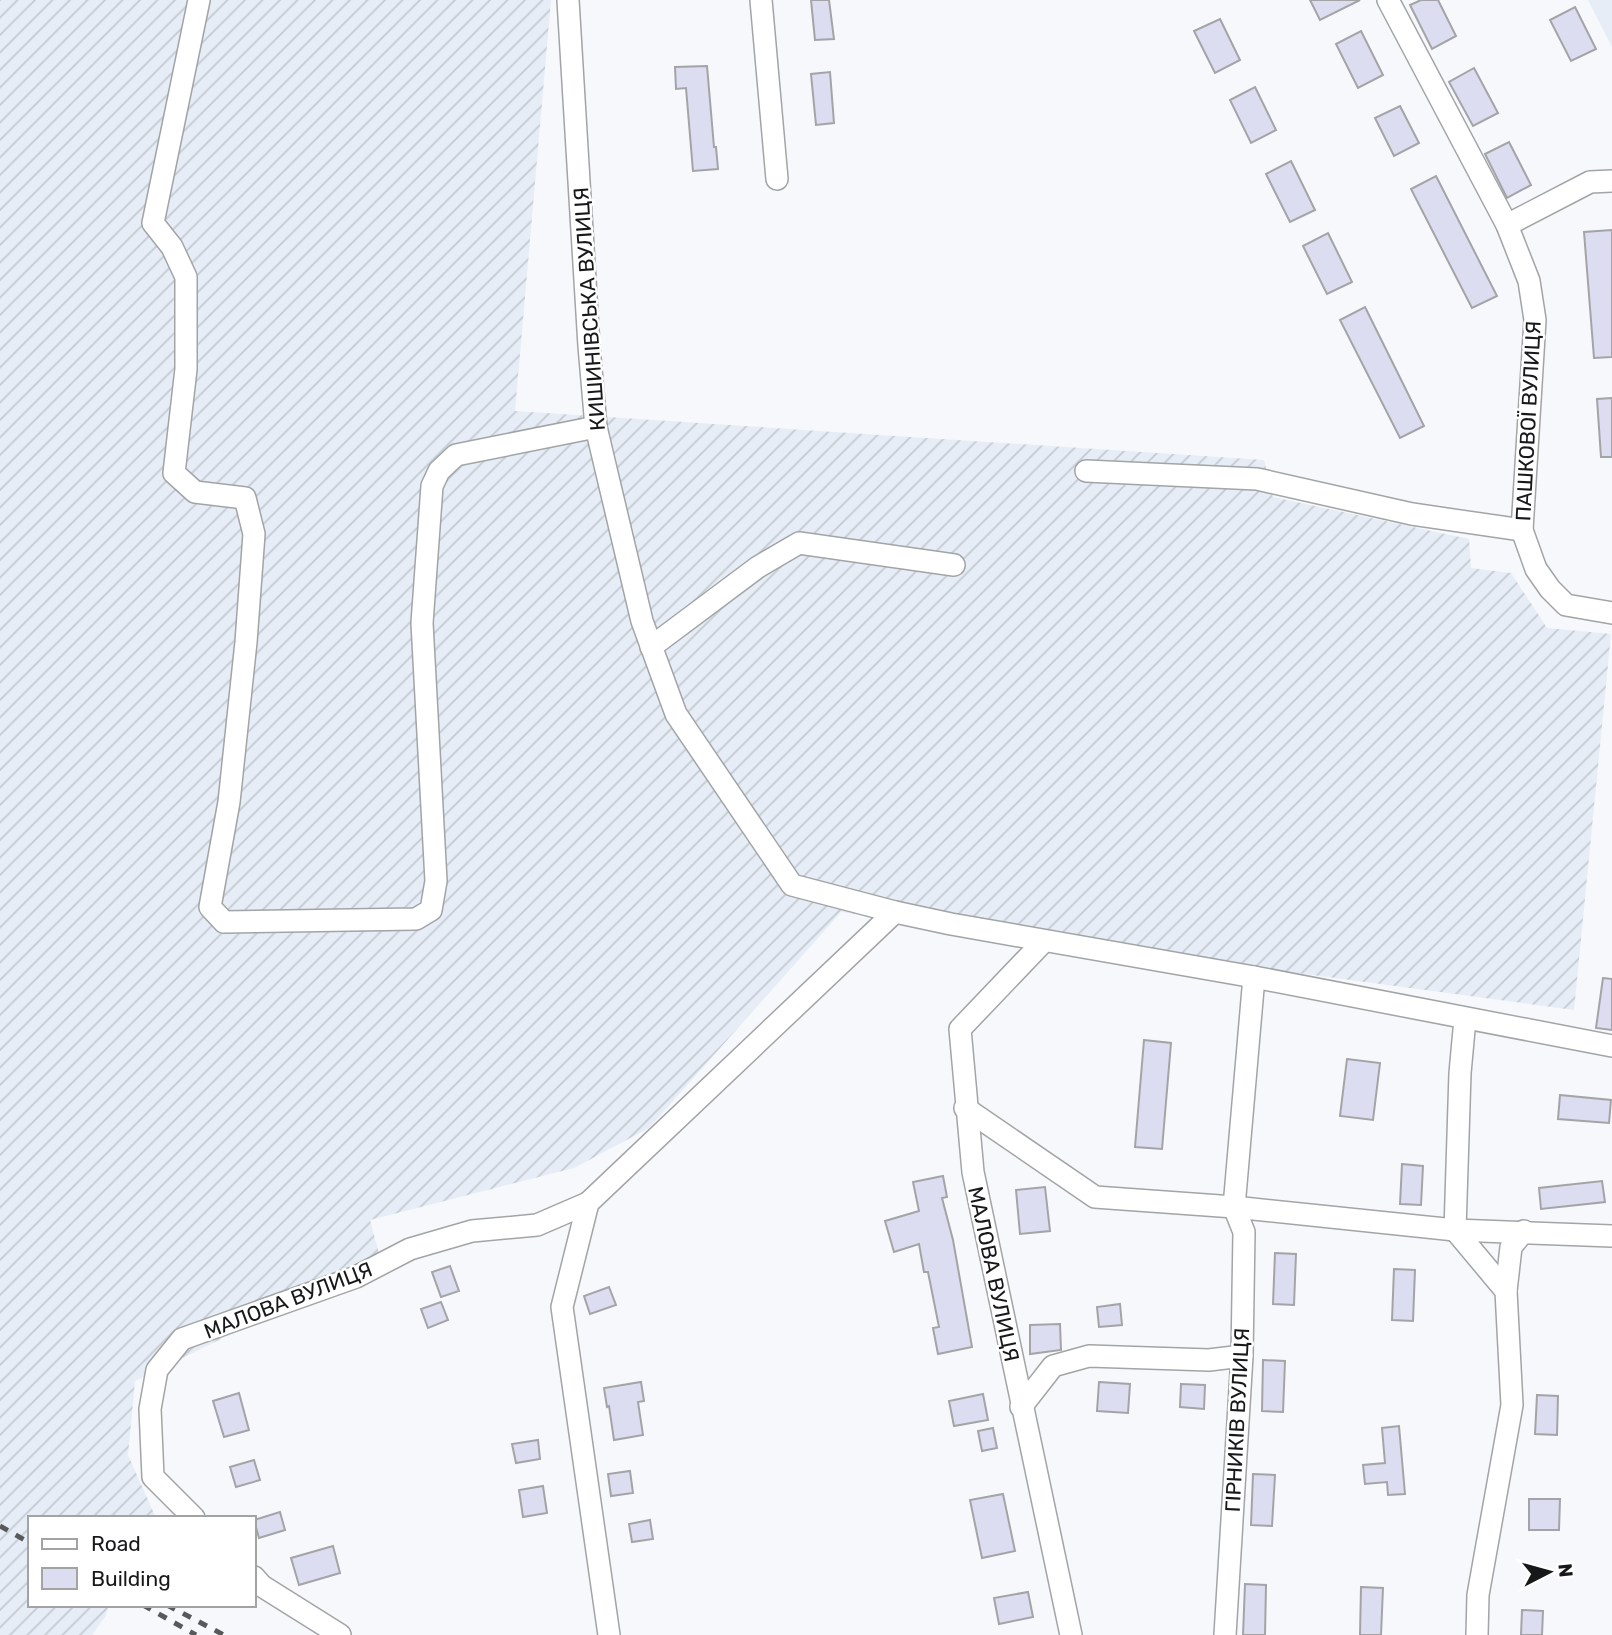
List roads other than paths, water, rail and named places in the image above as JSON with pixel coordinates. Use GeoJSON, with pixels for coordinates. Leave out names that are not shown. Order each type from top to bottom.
{"type":"FeatureCollection","features":[{"type":"Feature","properties":{"kind":"street"},"geometry":{"type":"LineString","coordinates":[[199,0],[153,223],[172,247],[186,276],[186,369],[174,473],[195,492],[245,498],[254,534],[229,802],[210,907],[224,922],[416,919],[431,909],[436,881],[422,622],[432,486],[439,471],[456,455],[596,427]]}},
{"type":"Feature","properties":{"kind":"street","name":"КИШИНІВСЬКА ВУЛИЦЯ"},"geometry":{"type":"LineString","coordinates":[[568,0],[596,427],[642,621],[676,714],[792,885],[895,912],[1612,1046]]}},
{"type":"Feature","properties":{"kind":"street"},"geometry":{"type":"LineString","coordinates":[[761,0],[777,179]]}},
{"type":"Feature","properties":{"kind":"street","name":"ПАШКОВОЇ ВУЛИЦЯ"},"geometry":{"type":"LineString","coordinates":[[1388,0],[1507,225],[1529,281],[1535,320],[1522,530],[1536,569],[1566,605],[1612,613]]}},
{"type":"Feature","properties":{"kind":"street"},"geometry":{"type":"LineString","coordinates":[[1507,225],[1590,182],[1612,181]]}},
{"type":"Feature","properties":{"kind":"street"},"geometry":{"type":"LineString","coordinates":[[1086,471],[1257,480],[1412,514],[1522,530]]}},
{"type":"Feature","properties":{"kind":"street"},"geometry":{"type":"LineString","coordinates":[[651,647],[758,567],[799,543],[954,565]]}},
{"type":"Feature","properties":{"kind":"street","name":"МАЛОВА ВУЛИЦЯ"},"geometry":{"type":"LineString","coordinates":[[192,1516],[153,1477],[150,1409],[157,1370],[182,1339],[356,1277],[410,1249],[472,1231],[537,1225],[587,1203],[895,912]]}},
{"type":"Feature","properties":{"kind":"street","name":"МАЛОВА ВУЛИЦЯ"},"geometry":{"type":"LineString","coordinates":[[1044,940],[960,1029],[965,1108],[973,1172],[1071,1635]]}},
{"type":"Feature","properties":{"kind":"street","name":"ГІРНИКІВ ВУЛИЦЯ"},"geometry":{"type":"LineString","coordinates":[[1225,1635],[1242,1356],[1244,1232],[1234,1207],[1254,977]]}},
{"type":"Feature","properties":{"kind":"street"},"geometry":{"type":"LineString","coordinates":[[1465,1018],[1455,1230],[1506,1291]]}},
{"type":"Feature","properties":{"kind":"street"},"geometry":{"type":"LineString","coordinates":[[965,1108],[1096,1197],[1234,1207],[1455,1230],[1612,1236]]}},
{"type":"Feature","properties":{"kind":"street"},"geometry":{"type":"LineString","coordinates":[[587,1203],[562,1307],[609,1635]]}},
{"type":"Feature","properties":{"kind":"street"},"geometry":{"type":"LineString","coordinates":[[1476,1635],[1478,1595],[1512,1405],[1506,1291],[1511,1247],[1524,1231]]}},
{"type":"Feature","properties":{"kind":"street"},"geometry":{"type":"LineString","coordinates":[[1021,1407],[1052,1366],[1089,1356],[1209,1360],[1242,1356]]}},
{"type":"Feature","properties":{"kind":"street"},"geometry":{"type":"LineString","coordinates":[[256,1579],[262,1586],[340,1635]]}},
{"type":"Feature","properties":{"kind":"railway"},"geometry":{"type":"LineString","coordinates":[[0,1526],[28,1542]]}},
{"type":"Feature","properties":{"kind":"railway"},"geometry":{"type":"LineString","coordinates":[[147,1607],[196,1635]]}},
{"type":"Feature","properties":{"kind":"railway"},"geometry":{"type":"LineString","coordinates":[[171,1607],[224,1635]]}}]}
